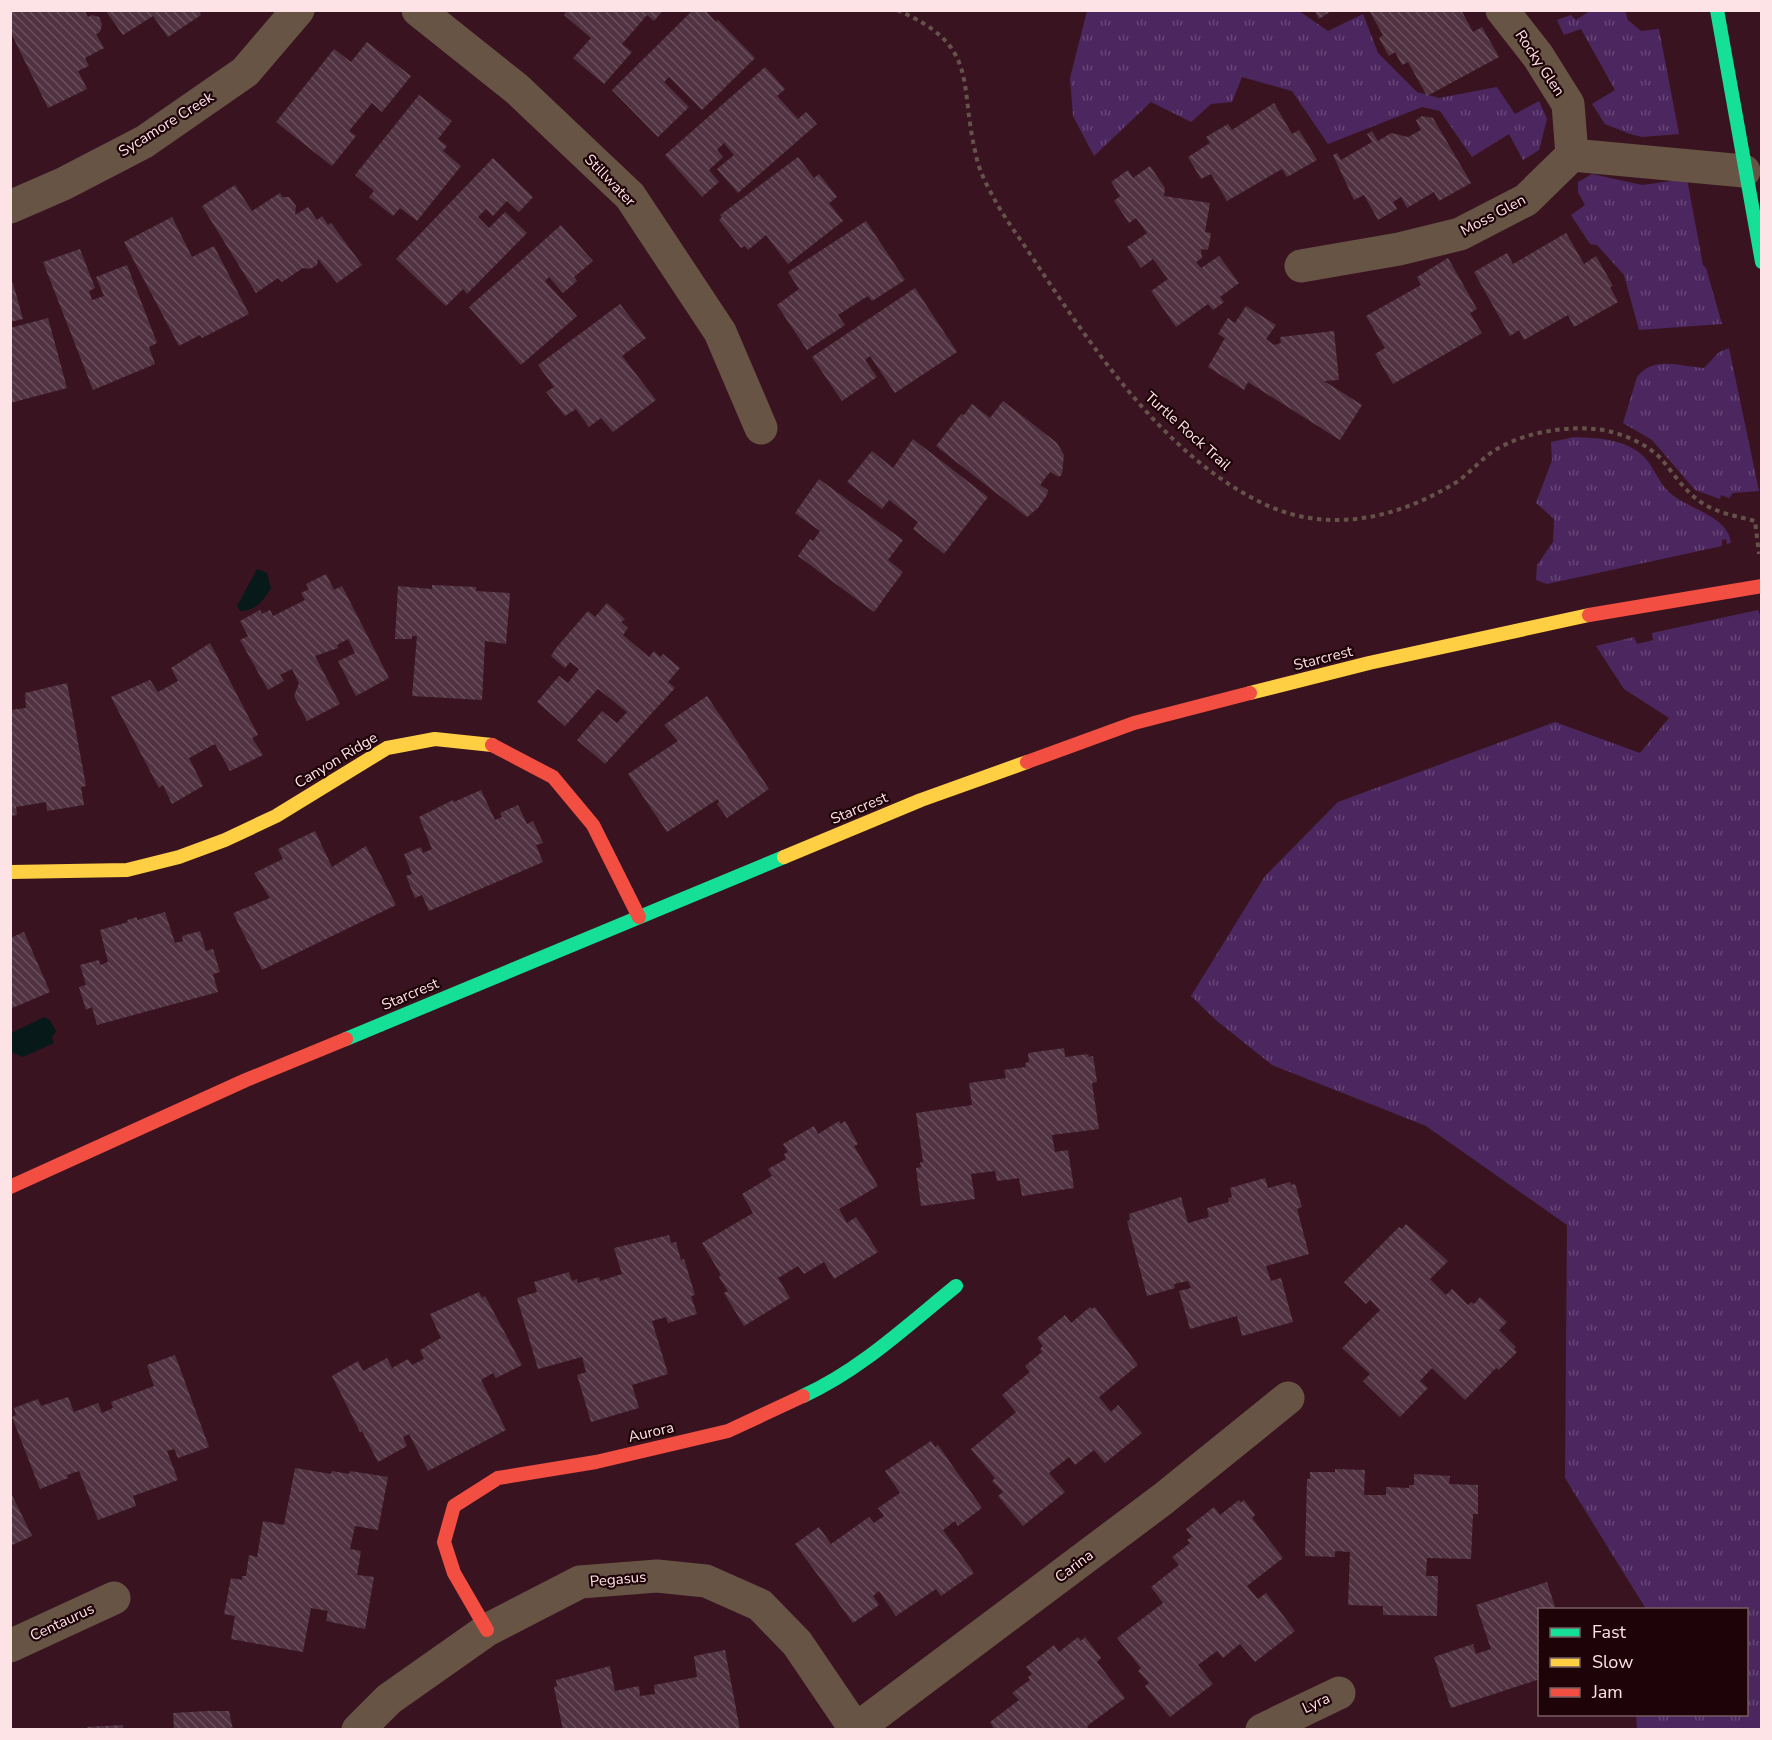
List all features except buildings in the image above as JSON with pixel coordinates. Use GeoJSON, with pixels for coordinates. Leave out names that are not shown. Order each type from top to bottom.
{"type":"FeatureCollection","features":[{"type":"Feature","properties":{"kind":"street","name":"Sycamore Creek"},"geometry":{"type":"LineString","coordinates":[[10,207],[63,184],[144,142],[245,72],[298,10]]}},
{"type":"Feature","properties":{"kind":"street","name":"Stillwater"},"geometry":{"type":"LineString","coordinates":[[418,10],[517,89],[630,196],[720,332],[761,428]]}},
{"type":"Feature","properties":{"kind":"street","name":"Rocky Glen"},"geometry":{"type":"LineString","coordinates":[[1502,10],[1538,56],[1568,104],[1572,154]]}},
{"type":"Feature","properties":{"kind":"street"},"geometry":{"type":"LineString","coordinates":[[1717,10],[1761,262]]}},
{"type":"Feature","properties":{"kind":"street"},"geometry":{"type":"LineString","coordinates":[[1572,154],[1744,171]]}},
{"type":"Feature","properties":{"kind":"street","name":"Moss Glen"},"geometry":{"type":"LineString","coordinates":[[1301,266],[1399,249],[1460,234],[1526,200],[1572,154]]}},
{"type":"Feature","properties":{"kind":"street","name":"Starcrest"},"geometry":{"type":"LineString","coordinates":[[10,1187],[246,1080],[921,800],[1134,723],[1369,663],[1534,626],[1671,599],[1761,586]]}},
{"type":"Feature","properties":{"kind":"street","name":"Canyon Ridge"},"geometry":{"type":"LineString","coordinates":[[10,872],[127,870],[179,857],[225,840],[276,816],[387,748],[435,739],[497,747],[553,777],[593,825],[639,917]]}},
{"type":"Feature","properties":{"kind":"street","name":"Aurora"},"geometry":{"type":"LineString","coordinates":[[487,1630],[454,1573],[444,1542],[454,1506],[498,1478],[596,1462],[728,1431],[821,1388],[894,1336],[956,1286]]}},
{"type":"Feature","properties":{"kind":"street","name":"Carina"},"geometry":{"type":"LineString","coordinates":[[856,1729],[1163,1499],[1288,1398]]}},
{"type":"Feature","properties":{"kind":"street","name":"Pegasus"},"geometry":{"type":"LineString","coordinates":[[358,1730],[389,1699],[487,1630],[580,1582],[657,1576],[706,1581],[760,1605],[797,1642],[856,1729]]}},
{"type":"Feature","properties":{"kind":"street","name":"Centaurus"},"geometry":{"type":"LineString","coordinates":[[10,1646],[114,1598]]}},
{"type":"Feature","properties":{"kind":"street","name":"Lyra"},"geometry":{"type":"LineString","coordinates":[[1262,1730],[1339,1693]]}},
{"type":"Feature","properties":{"kind":"path","name":"Turtle Rock Trail"},"geometry":{"type":"LineString","coordinates":[[897,10],[918,20],[945,38],[956,56],[964,75],[976,158],[998,206],[1059,298],[1137,402],[1182,446],[1222,479],[1256,501],[1291,516],[1324,521],[1384,514],[1421,501],[1458,481],[1496,449],[1531,435],[1570,429],[1596,429],[1622,435],[1648,448],[1661,458],[1687,491],[1709,507],[1755,521],[1759,556]]}},
{"type":"Feature","properties":{"kind":"green space"},"geometry":{"type":"Polygon","coordinates":[[[1591,10],[1625,11],[1628,20],[1641,31],[1659,29],[1679,134],[1642,137],[1605,124],[1592,104],[1615,90],[1581,29],[1564,35],[1557,20],[1571,15],[1576,20],[1591,10]]]}},
{"type":"Feature","properties":{"kind":"green space"},"geometry":{"type":"Polygon","coordinates":[[[1087,11],[1299,11],[1328,31],[1363,14],[1378,53],[1417,92],[1439,98],[1497,87],[1515,114],[1539,101],[1547,119],[1539,150],[1523,160],[1509,134],[1472,157],[1440,111],[1422,107],[1328,144],[1292,91],[1242,77],[1232,102],[1211,104],[1191,122],[1151,102],[1094,156],[1073,116],[1070,78],[1087,11]]]}},
{"type":"Feature","properties":{"kind":"green space"},"geometry":{"type":"Polygon","coordinates":[[[1592,174],[1642,185],[1687,179],[1703,265],[1706,268],[1722,324],[1639,330],[1624,275],[1597,245],[1590,244],[1571,215],[1585,205],[1578,192],[1578,182],[1592,174]]]}},
{"type":"Feature","properties":{"kind":"green space"},"geometry":{"type":"Polygon","coordinates":[[[1729,348],[1759,491],[1733,493],[1729,498],[1721,495],[1720,499],[1695,490],[1652,440],[1623,423],[1637,377],[1644,370],[1660,364],[1704,368],[1719,352],[1729,348]]]}},
{"type":"Feature","properties":{"kind":"green space"},"geometry":{"type":"Polygon","coordinates":[[[1574,437],[1609,440],[1634,449],[1645,458],[1669,492],[1723,526],[1731,543],[1727,544],[1726,539],[1722,540],[1722,546],[1547,584],[1536,580],[1537,565],[1553,542],[1554,519],[1536,503],[1552,460],[1551,442],[1574,437]]]}},
{"type":"Feature","properties":{"kind":"green space"},"geometry":{"type":"Polygon","coordinates":[[[1758,610],[1762,620],[1761,1729],[1637,1729],[1636,1716],[1748,1716],[1748,1608],[1645,1608],[1565,1478],[1567,1225],[1426,1126],[1272,1065],[1217,1021],[1191,996],[1265,876],[1338,802],[1555,722],[1640,753],[1669,718],[1624,689],[1596,646],[1634,637],[1637,644],[1653,640],[1652,633],[1758,610]]]}},
{"type":"Feature","properties":{"kind":"shaded area"},"geometry":{"type":"Polygon","coordinates":[[[257,569],[267,573],[271,588],[255,607],[240,611],[237,606],[257,569]]]}},
{"type":"Feature","properties":{"kind":"shaded area"},"geometry":{"type":"Polygon","coordinates":[[[44,1017],[50,1020],[56,1031],[52,1038],[54,1043],[23,1057],[11,1052],[11,1033],[44,1017]]]}},
{"type":"Feature","properties":{"kind":"traffic: fast"},"geometry":{"type":"LineString","coordinates":[[1717,10],[1762,262]]}},
{"type":"Feature","properties":{"kind":"traffic: fast"},"geometry":{"type":"LineString","coordinates":[[346,1039],[784,857]]}},
{"type":"Feature","properties":{"kind":"traffic: fast"},"geometry":{"type":"LineString","coordinates":[[803,1396],[844,1374],[956,1286]]}},
{"type":"Feature","properties":{"kind":"traffic: slow"},"geometry":{"type":"LineString","coordinates":[[1250,693],[1369,663],[1589,615]]}},
{"type":"Feature","properties":{"kind":"traffic: slow"},"geometry":{"type":"LineString","coordinates":[[10,872],[127,870],[179,857],[225,840],[276,816],[387,748],[435,739],[492,745]]}},
{"type":"Feature","properties":{"kind":"traffic: slow"},"geometry":{"type":"LineString","coordinates":[[784,857],[921,800],[1027,762]]}},
{"type":"Feature","properties":{"kind":"traffic: jam"},"geometry":{"type":"LineString","coordinates":[[1589,615],[1762,586]]}},
{"type":"Feature","properties":{"kind":"traffic: jam"},"geometry":{"type":"LineString","coordinates":[[1027,762],[1134,723],[1250,693]]}},
{"type":"Feature","properties":{"kind":"traffic: jam"},"geometry":{"type":"LineString","coordinates":[[492,745],[553,777],[593,825],[639,917]]}},
{"type":"Feature","properties":{"kind":"traffic: jam"},"geometry":{"type":"LineString","coordinates":[[10,1187],[246,1080],[346,1039]]}},
{"type":"Feature","properties":{"kind":"traffic: jam"},"geometry":{"type":"LineString","coordinates":[[487,1630],[454,1573],[444,1542],[454,1506],[498,1478],[596,1462],[728,1431],[803,1396]]}}]}
